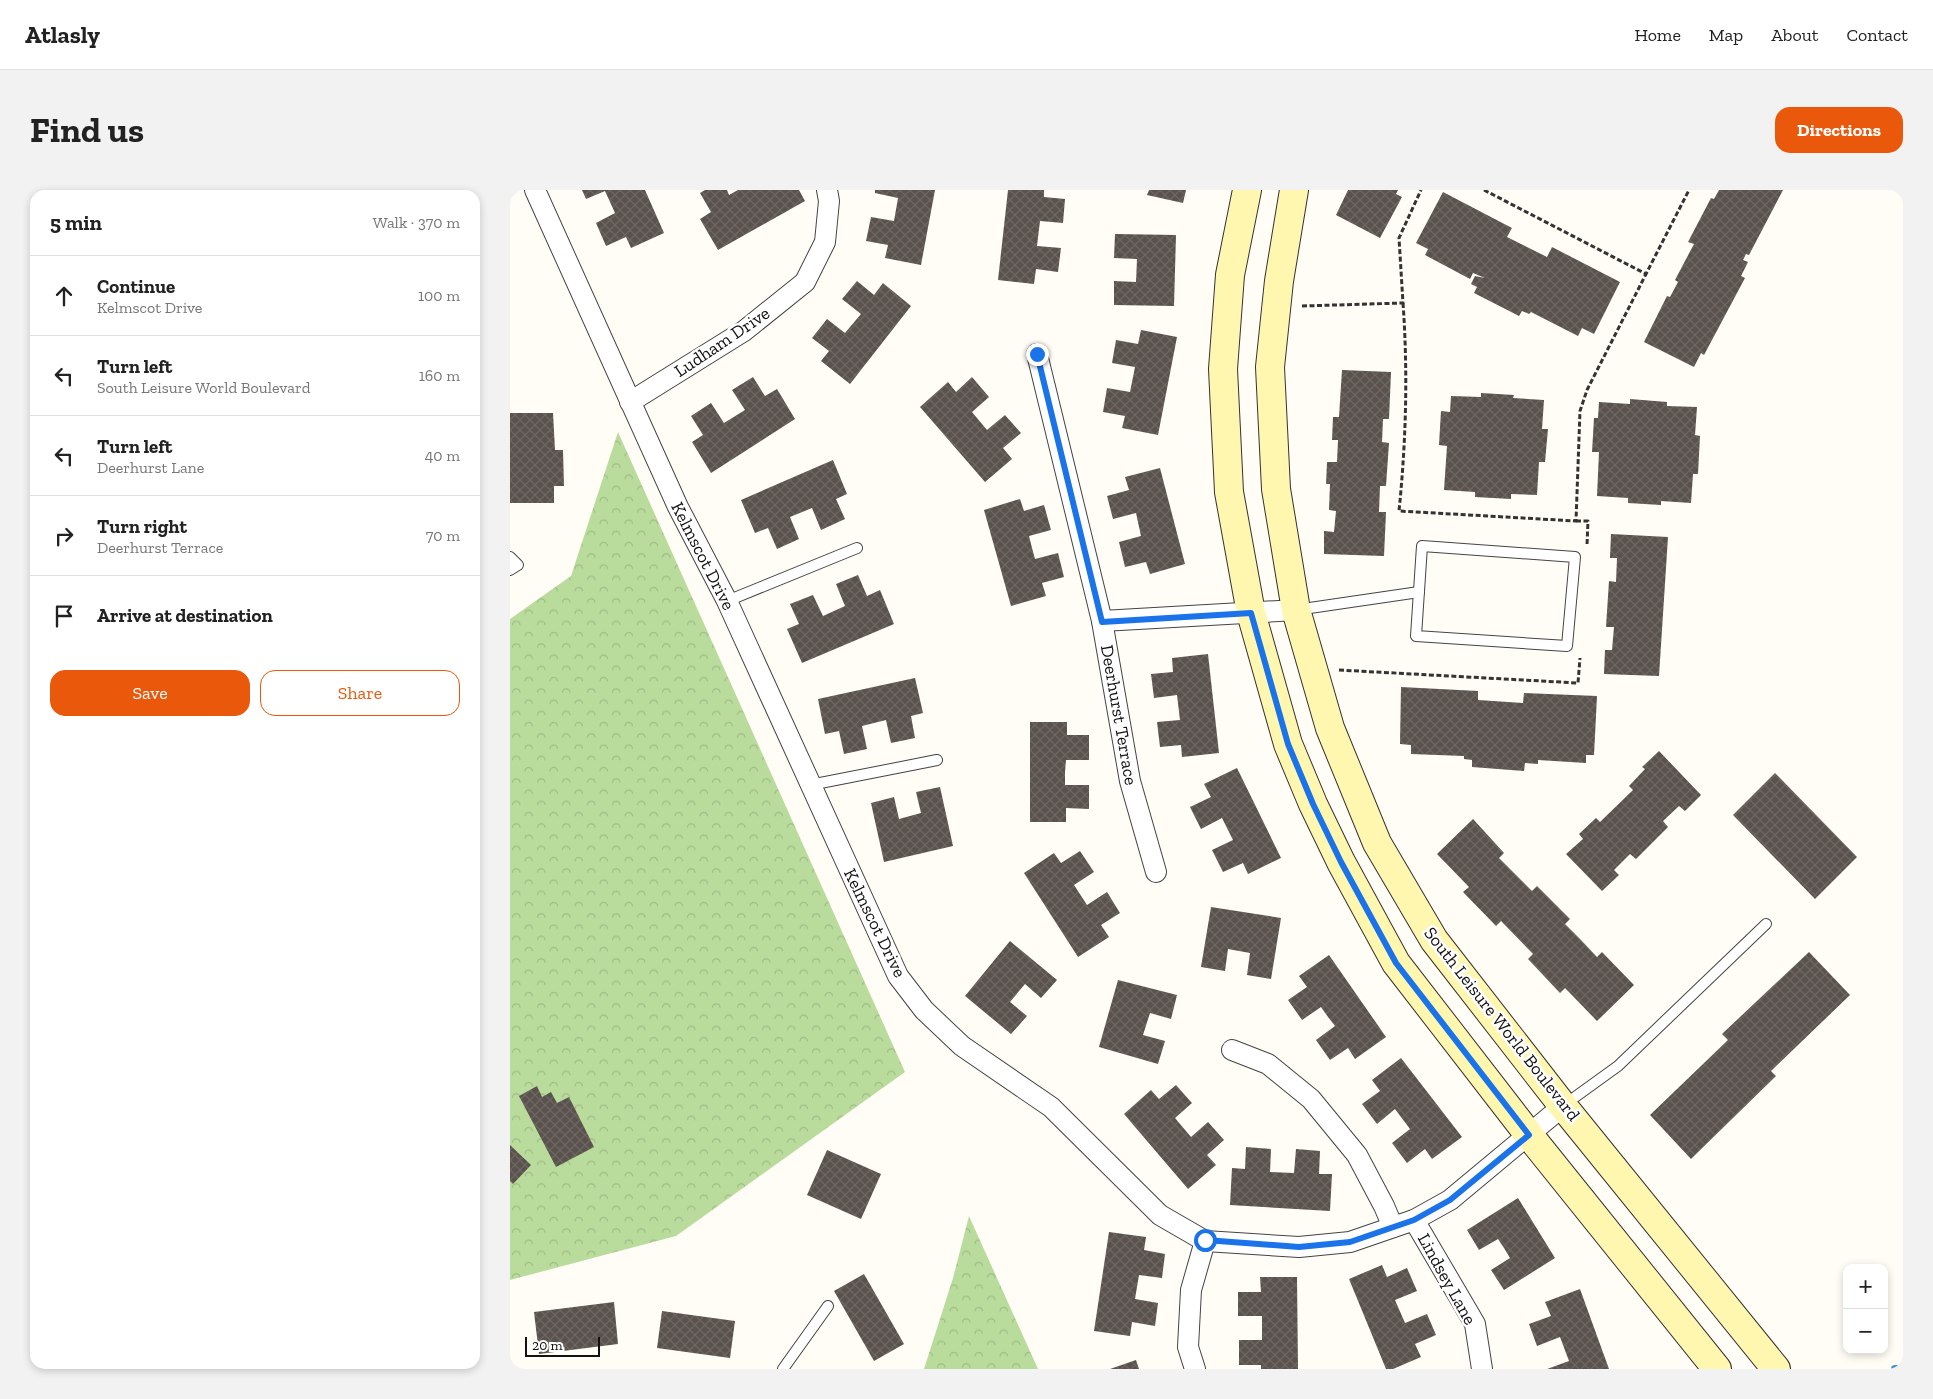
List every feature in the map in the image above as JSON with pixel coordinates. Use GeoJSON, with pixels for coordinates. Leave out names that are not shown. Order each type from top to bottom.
{"type":"FeatureCollection","features":[{"type":"Feature","properties":{"kind":"street","name":"Kelmscot Drive"},"geometry":{"type":"LineString","coordinates":[[535,190],[678,507],[727,601],[898,976],[924,1010],[962,1046],[1051,1107],[1160,1215],[1205,1240],[1299,1247],[1350,1242],[1414,1220],[1450,1200],[1564,1106]]}},
{"type":"Feature","properties":{"kind":"street","name":"Ludham Drive"},"geometry":{"type":"LineString","coordinates":[[630,402],[744,331],[805,282],[825,242],[830,201],[827,190]]}},
{"type":"Feature","properties":{"kind":"street"},"geometry":{"type":"LineString","coordinates":[[1247,190],[1230,275],[1223,369],[1229,492],[1251,613],[1288,744],[1313,804],[1341,862],[1396,963],[1529,1135],[1717,1369]]}},
{"type":"Feature","properties":{"kind":"street","name":"South Leisure World Boulevard"},"geometry":{"type":"LineString","coordinates":[[1294,190],[1276,306],[1270,367],[1276,489],[1296,610],[1330,728],[1377,844],[1434,940],[1564,1106],[1776,1369]]}},
{"type":"Feature","properties":{"kind":"street","name":"Deerhurst Terrace"},"geometry":{"type":"LineString","coordinates":[[1037,354],[1102,622],[1130,781],[1156,872]]}},
{"type":"Feature","properties":{"kind":"street"},"geometry":{"type":"LineString","coordinates":[[1102,622],[1296,610]]}},
{"type":"Feature","properties":{"kind":"street","name":"Lindsey Lane"},"geometry":{"type":"LineString","coordinates":[[1232,1050],[1268,1064],[1311,1099],[1357,1155],[1393,1227]]}},
{"type":"Feature","properties":{"kind":"street","name":"Lindsey Lane"},"geometry":{"type":"LineString","coordinates":[[1414,1220],[1475,1324],[1482,1369]]}},
{"type":"Feature","properties":{"kind":"street"},"geometry":{"type":"LineString","coordinates":[[1195,1369],[1188,1347],[1191,1290],[1205,1240]]}},
{"type":"Feature","properties":{"kind":"lane"},"geometry":{"type":"LineString","coordinates":[[1422,546],[1575,557],[1567,646],[1416,636],[1419,592],[1422,546]]}},
{"type":"Feature","properties":{"kind":"lane"},"geometry":{"type":"LineString","coordinates":[[727,601],[857,548]]}},
{"type":"Feature","properties":{"kind":"lane"},"geometry":{"type":"LineString","coordinates":[[510,557],[518,565],[510,570]]}},
{"type":"Feature","properties":{"kind":"lane"},"geometry":{"type":"LineString","coordinates":[[1296,610],[1419,592]]}},
{"type":"Feature","properties":{"kind":"lane"},"geometry":{"type":"LineString","coordinates":[[810,785],[937,760]]}},
{"type":"Feature","properties":{"kind":"lane"},"geometry":{"type":"LineString","coordinates":[[1564,1106],[1618,1066],[1766,924]]}},
{"type":"Feature","properties":{"kind":"lane"},"geometry":{"type":"LineString","coordinates":[[783,1369],[828,1306]]}},
{"type":"Feature","properties":{"kind":"path"},"geometry":{"type":"LineString","coordinates":[[1422,190],[1399,238],[1407,354],[1406,424],[1400,511],[1576,521],[1580,411],[1588,390],[1689,190]]}},
{"type":"Feature","properties":{"kind":"path"},"geometry":{"type":"LineString","coordinates":[[1484,190],[1646,274]]}},
{"type":"Feature","properties":{"kind":"path"},"geometry":{"type":"LineString","coordinates":[[1276,306],[1403,304]]}},
{"type":"Feature","properties":{"kind":"green space"},"geometry":{"type":"Polygon","coordinates":[[[618,432],[905,1072],[676,1236],[510,1280],[510,619],[571,576],[618,432]]]}},
{"type":"Feature","properties":{"kind":"green space"},"geometry":{"type":"Polygon","coordinates":[[[969,1216],[1038,1369],[924,1369],[953,1278],[969,1216]]]}},
{"type":"Feature","properties":{"kind":"building"},"geometry":{"type":"Polygon","coordinates":[[[582,190],[645,190],[664,233],[631,248],[626,237],[606,246],[596,223],[615,213],[605,191],[586,199],[582,190]]]}},
{"type":"Feature","properties":{"kind":"building"},"geometry":{"type":"Polygon","coordinates":[[[705,190],[727,190],[729,195],[738,190],[799,190],[805,201],[718,250],[700,219],[711,212],[700,193],[705,190]]]}},
{"type":"Feature","properties":{"kind":"building"},"geometry":{"type":"Polygon","coordinates":[[[875,190],[935,190],[921,265],[885,258],[888,245],[866,241],[871,217],[894,221],[898,198],[875,193],[875,190]]]}},
{"type":"Feature","properties":{"kind":"building"},"geometry":{"type":"Polygon","coordinates":[[[1008,190],[1044,190],[1044,197],[1065,199],[1063,223],[1040,221],[1037,246],[1061,248],[1058,272],[1036,269],[1034,284],[998,280],[1008,190]]]}},
{"type":"Feature","properties":{"kind":"building"},"geometry":{"type":"Polygon","coordinates":[[[1149,190],[1186,190],[1183,203],[1147,195],[1149,190]]]}},
{"type":"Feature","properties":{"kind":"building"},"geometry":{"type":"Polygon","coordinates":[[[1348,190],[1398,190],[1396,194],[1402,197],[1380,238],[1336,215],[1348,190]]]}},
{"type":"Feature","properties":{"kind":"building"},"geometry":{"type":"Polygon","coordinates":[[[1719,190],[1783,190],[1749,255],[1746,254],[1743,260],[1748,262],[1741,276],[1745,278],[1704,355],[1701,353],[1694,367],[1644,342],[1667,296],[1670,297],[1678,282],[1675,280],[1694,244],[1688,242],[1711,198],[1714,199],[1719,190]]]}},
{"type":"Feature","properties":{"kind":"building"},"geometry":{"type":"Polygon","coordinates":[[[1443,192],[1512,228],[1507,237],[1547,257],[1552,247],[1620,282],[1594,334],[1582,328],[1578,336],[1531,312],[1529,314],[1522,311],[1519,316],[1474,293],[1477,287],[1471,284],[1475,276],[1485,278],[1473,273],[1470,279],[1425,255],[1428,249],[1416,243],[1443,192]]]}},
{"type":"Feature","properties":{"kind":"building"},"geometry":{"type":"Polygon","coordinates":[[[1115,234],[1176,235],[1174,306],[1114,305],[1114,281],[1136,282],[1137,259],[1114,258],[1115,234]]]}},
{"type":"Feature","properties":{"kind":"building"},"geometry":{"type":"Polygon","coordinates":[[[857,281],[874,295],[883,283],[911,306],[850,384],[821,361],[829,351],[812,338],[827,319],[845,333],[861,314],[842,299],[857,281]]]}},
{"type":"Feature","properties":{"kind":"building"},"geometry":{"type":"Polygon","coordinates":[[[1141,330],[1177,337],[1158,435],[1122,428],[1125,416],[1103,412],[1107,388],[1130,392],[1135,367],[1112,363],[1116,340],[1138,344],[1141,330]]]}},
{"type":"Feature","properties":{"kind":"building"},"geometry":{"type":"Polygon","coordinates":[[[1342,370],[1391,372],[1389,419],[1383,419],[1382,442],[1389,443],[1386,486],[1380,486],[1379,512],[1386,512],[1384,556],[1324,554],[1324,531],[1334,532],[1336,511],[1329,510],[1330,484],[1326,484],[1327,462],[1337,462],[1338,440],[1332,440],[1333,417],[1339,417],[1342,370]]]}},
{"type":"Feature","properties":{"kind":"building"},"geometry":{"type":"Polygon","coordinates":[[[753,377],[765,396],[777,389],[795,419],[711,473],[692,442],[703,435],[691,416],[711,403],[724,423],[745,410],[732,390],[753,377]]]}},
{"type":"Feature","properties":{"kind":"building"},"geometry":{"type":"Polygon","coordinates":[[[972,377],[989,397],[972,412],[987,430],[1005,415],[1021,433],[1003,448],[1012,459],[985,482],[920,407],[948,382],[956,392],[972,377]]]}},
{"type":"Feature","properties":{"kind":"building"},"geometry":{"type":"Polygon","coordinates":[[[1481,393],[1514,395],[1513,398],[1544,400],[1542,429],[1548,429],[1545,462],[1539,462],[1537,495],[1511,494],[1511,499],[1475,497],[1475,492],[1444,490],[1447,446],[1439,445],[1441,411],[1450,412],[1451,396],[1481,397],[1481,393]]]}},
{"type":"Feature","properties":{"kind":"building"},"geometry":{"type":"Polygon","coordinates":[[[1630,399],[1667,402],[1667,406],[1697,407],[1695,435],[1700,436],[1698,474],[1693,474],[1691,503],[1661,501],[1661,505],[1628,503],[1628,498],[1597,496],[1599,452],[1592,452],[1594,418],[1598,418],[1599,402],[1630,404],[1630,399]]]}},
{"type":"Feature","properties":{"kind":"building"},"geometry":{"type":"Polygon","coordinates":[[[510,413],[553,413],[555,450],[563,450],[564,486],[554,486],[554,503],[510,503],[510,413]]]}},
{"type":"Feature","properties":{"kind":"building"},"geometry":{"type":"Polygon","coordinates":[[[833,460],[847,494],[836,499],[845,519],[821,530],[812,508],[790,517],[799,539],[777,549],[768,528],[755,533],[741,500],[833,460]]]}},
{"type":"Feature","properties":{"kind":"building"},"geometry":{"type":"Polygon","coordinates":[[[1160,468],[1185,564],[1150,574],[1146,562],[1125,567],[1119,542],[1141,536],[1136,513],[1113,519],[1107,496],[1129,490],[1125,477],[1160,468]]]}},
{"type":"Feature","properties":{"kind":"building"},"geometry":{"type":"Polygon","coordinates":[[[1020,499],[1024,511],[1044,505],[1051,530],[1029,536],[1035,559],[1058,553],[1064,577],[1042,583],[1046,596],[1011,606],[984,510],[1020,499]]]}},
{"type":"Feature","properties":{"kind":"building"},"geometry":{"type":"Polygon","coordinates":[[[1611,534],[1668,537],[1659,676],[1604,674],[1605,650],[1612,650],[1614,627],[1606,627],[1609,581],[1616,582],[1617,558],[1610,558],[1611,534]]]}},
{"type":"Feature","properties":{"kind":"building"},"geometry":{"type":"Polygon","coordinates":[[[858,575],[867,596],[880,590],[894,624],[802,663],[787,629],[799,624],[790,604],[813,595],[823,616],[845,606],[836,584],[858,575]]]}},
{"type":"Feature","properties":{"kind":"building"},"geometry":{"type":"Polygon","coordinates":[[[1208,654],[1219,753],[1182,757],[1181,745],[1160,747],[1157,722],[1180,720],[1177,695],[1154,698],[1151,674],[1173,672],[1172,658],[1208,654]]]}},
{"type":"Feature","properties":{"kind":"building"},"geometry":{"type":"Polygon","coordinates":[[[915,678],[923,713],[911,716],[915,738],[891,743],[886,720],[862,726],[867,749],[844,754],[839,731],[825,734],[818,699],[915,678]]]}},
{"type":"Feature","properties":{"kind":"building"},"geometry":{"type":"Polygon","coordinates":[[[1401,687],[1478,691],[1478,700],[1523,703],[1524,693],[1597,696],[1594,755],[1586,755],[1586,763],[1538,760],[1538,764],[1525,763],[1524,771],[1472,767],[1472,760],[1464,759],[1464,756],[1411,754],[1411,745],[1400,744],[1401,687]]]}},
{"type":"Feature","properties":{"kind":"building"},"geometry":{"type":"Polygon","coordinates":[[[1030,722],[1067,722],[1067,735],[1089,735],[1089,760],[1066,760],[1065,785],[1089,785],[1089,809],[1066,808],[1066,822],[1030,822],[1030,722]]]}},
{"type":"Feature","properties":{"kind":"building"},"geometry":{"type":"Polygon","coordinates":[[[1659,751],[1701,795],[1685,811],[1679,806],[1663,821],[1668,827],[1636,859],[1630,854],[1614,870],[1619,875],[1602,891],[1566,854],[1583,839],[1579,834],[1596,818],[1600,822],[1633,790],[1629,786],[1645,769],[1642,767],[1659,751]]]}},
{"type":"Feature","properties":{"kind":"building"},"geometry":{"type":"Polygon","coordinates":[[[1237,768],[1281,858],[1248,874],[1243,863],[1223,872],[1212,850],[1233,840],[1222,818],[1201,829],[1190,807],[1211,797],[1204,784],[1237,768]]]}},
{"type":"Feature","properties":{"kind":"building"},"geometry":{"type":"Polygon","coordinates":[[[1775,773],[1857,857],[1815,899],[1733,815],[1775,773]]]}},
{"type":"Feature","properties":{"kind":"building"},"geometry":{"type":"Polygon","coordinates":[[[940,787],[953,846],[884,862],[871,803],[894,797],[899,819],[921,813],[916,792],[940,787]]]}},
{"type":"Feature","properties":{"kind":"building"},"geometry":{"type":"Polygon","coordinates":[[[1473,819],[1504,853],[1499,858],[1532,891],[1537,886],[1570,919],[1565,924],[1597,957],[1602,952],[1634,985],[1597,1021],[1565,988],[1560,993],[1528,959],[1533,954],[1501,921],[1496,926],[1463,892],[1469,887],[1437,854],[1473,819]]]}},
{"type":"Feature","properties":{"kind":"building"},"geometry":{"type":"Polygon","coordinates":[[[1080,851],[1094,872],[1074,885],[1087,905],[1107,892],[1120,913],[1101,925],[1109,937],[1078,957],[1024,873],[1054,853],[1061,863],[1080,851]]]}},
{"type":"Feature","properties":{"kind":"building"},"geometry":{"type":"Polygon","coordinates":[[[1211,907],[1281,918],[1271,979],[1247,975],[1250,953],[1228,949],[1225,971],[1201,967],[1211,907]]]}},
{"type":"Feature","properties":{"kind":"building"},"geometry":{"type":"Polygon","coordinates":[[[1010,941],[1057,980],[1041,998],[1025,984],[1010,1002],[1027,1016],[1011,1034],[965,996],[1010,941]]]}},
{"type":"Feature","properties":{"kind":"building"},"geometry":{"type":"Polygon","coordinates":[[[1809,952],[1850,995],[1771,1071],[1776,1076],[1691,1159],[1650,1115],[1728,1040],[1722,1034],[1809,952]]]}},
{"type":"Feature","properties":{"kind":"building"},"geometry":{"type":"Polygon","coordinates":[[[1329,955],[1386,1037],[1355,1059],[1348,1048],[1330,1060],[1316,1040],[1335,1026],[1321,1007],[1302,1020],[1288,1000],[1307,987],[1299,976],[1329,955]]]}},
{"type":"Feature","properties":{"kind":"building"},"geometry":{"type":"Polygon","coordinates":[[[1118,980],[1177,995],[1171,1019],[1150,1013],[1143,1035],[1165,1041],[1158,1064],[1099,1047],[1118,980]]]}},
{"type":"Feature","properties":{"kind":"building"},"geometry":{"type":"Polygon","coordinates":[[[1401,1058],[1462,1137],[1432,1159],[1425,1149],[1407,1163],[1392,1143],[1410,1129],[1395,1109],[1377,1124],[1362,1104],[1380,1091],[1372,1080],[1401,1058]]]}},
{"type":"Feature","properties":{"kind":"building"},"geometry":{"type":"Polygon","coordinates":[[[1176,1085],[1192,1103],[1175,1118],[1191,1137],[1208,1122],[1224,1140],[1207,1155],[1216,1165],[1188,1189],[1124,1114],[1151,1090],[1159,1099],[1176,1085]]]}},
{"type":"Feature","properties":{"kind":"building"},"geometry":{"type":"Polygon","coordinates":[[[537,1086],[542,1097],[551,1092],[557,1103],[569,1097],[594,1147],[556,1167],[519,1096],[537,1086]]]}},
{"type":"Feature","properties":{"kind":"building"},"geometry":{"type":"Polygon","coordinates":[[[510,1145],[531,1165],[513,1184],[510,1181],[510,1145]]]}},
{"type":"Feature","properties":{"kind":"building"},"geometry":{"type":"Polygon","coordinates":[[[1246,1147],[1271,1149],[1270,1172],[1294,1173],[1296,1149],[1320,1151],[1319,1174],[1332,1174],[1330,1211],[1230,1205],[1232,1168],[1245,1169],[1246,1147]]]}},
{"type":"Feature","properties":{"kind":"building"},"geometry":{"type":"Polygon","coordinates":[[[827,1150],[881,1174],[861,1219],[807,1195],[827,1150]]]}},
{"type":"Feature","properties":{"kind":"building"},"geometry":{"type":"Polygon","coordinates":[[[1518,1198],[1555,1258],[1504,1290],[1491,1270],[1510,1258],[1504,1248],[1498,1239],[1479,1250],[1467,1230],[1518,1198]]]}},
{"type":"Feature","properties":{"kind":"building"},"geometry":{"type":"Polygon","coordinates":[[[1109,1232],[1146,1237],[1144,1250],[1165,1254],[1162,1278],[1139,1275],[1135,1299],[1158,1303],[1155,1326],[1132,1322],[1130,1336],[1094,1331],[1109,1232]]]}},
{"type":"Feature","properties":{"kind":"building"},"geometry":{"type":"Polygon","coordinates":[[[1382,1265],[1387,1277],[1407,1268],[1417,1291],[1395,1300],[1405,1323],[1427,1314],[1436,1335],[1415,1344],[1421,1357],[1393,1369],[1386,1369],[1349,1279],[1382,1265]]]}},
{"type":"Feature","properties":{"kind":"building"},"geometry":{"type":"Polygon","coordinates":[[[864,1274],[904,1344],[874,1361],[834,1291],[864,1274]]]}},
{"type":"Feature","properties":{"kind":"building"},"geometry":{"type":"Polygon","coordinates":[[[1260,1277],[1297,1277],[1298,1369],[1261,1369],[1261,1365],[1239,1365],[1239,1340],[1262,1340],[1262,1316],[1238,1316],[1238,1292],[1261,1292],[1260,1277]]]}},
{"type":"Feature","properties":{"kind":"building"},"geometry":{"type":"Polygon","coordinates":[[[1580,1289],[1609,1369],[1547,1369],[1569,1361],[1560,1337],[1537,1346],[1529,1324],[1551,1316],[1545,1302],[1580,1289]]]}},
{"type":"Feature","properties":{"kind":"building"},"geometry":{"type":"Polygon","coordinates":[[[614,1302],[618,1344],[539,1354],[534,1312],[614,1302]]]}},
{"type":"Feature","properties":{"kind":"building"},"geometry":{"type":"Polygon","coordinates":[[[662,1311],[735,1321],[730,1358],[657,1348],[662,1311]]]}},
{"type":"Feature","properties":{"kind":"building"},"geometry":{"type":"Polygon","coordinates":[[[1136,1360],[1139,1369],[1110,1369],[1136,1360]]]}},
{"type":"Feature","properties":{"kind":"waterway"},"geometry":{"type":"LineString","coordinates":[[1895,1369],[1903,1369]]}},
{"type":"Feature","properties":{"kind":"route"},"geometry":{"type":"LineString","coordinates":[[1037,354],[1102,622],[1251,613],[1288,744],[1313,804],[1341,862],[1396,963],[1529,1135],[1450,1200],[1414,1220],[1350,1242],[1299,1247],[1205,1240]]}}]}
